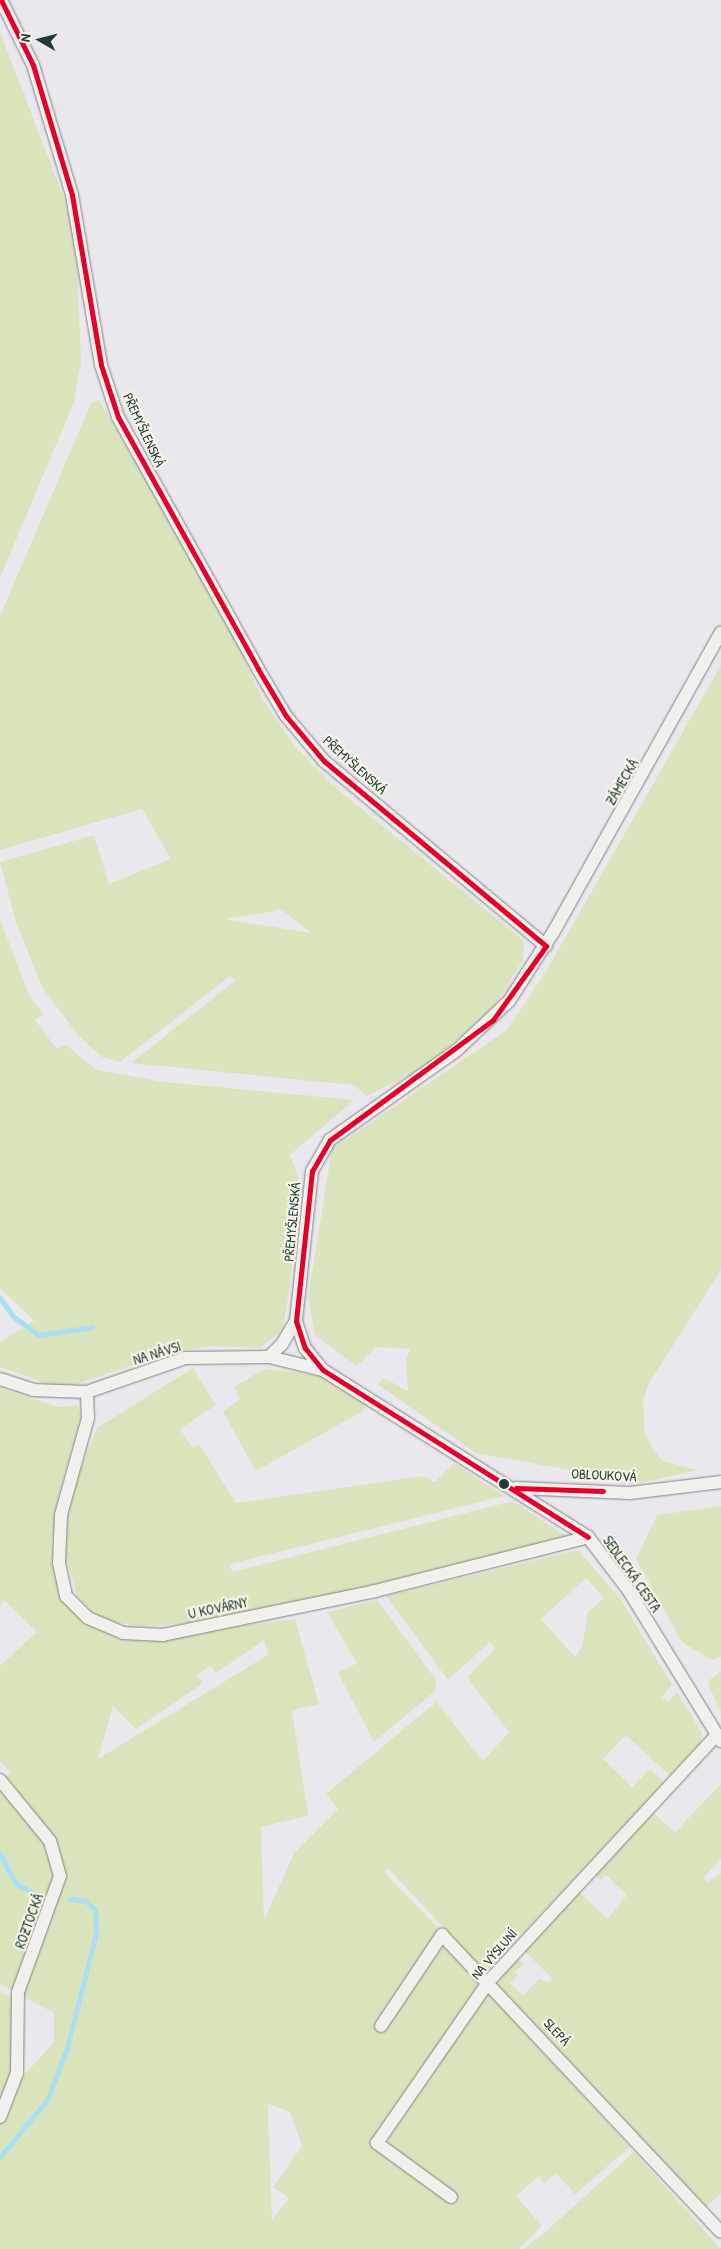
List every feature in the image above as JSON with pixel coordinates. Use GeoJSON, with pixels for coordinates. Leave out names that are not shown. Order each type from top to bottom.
{"type":"FeatureCollection","features":[{"type":"Feature","properties":{"kind":"street","name":"PŘEMYŠLENSKÁ"},"geometry":{"type":"LineString","coordinates":[[1,0],[33,65],[72,195],[101,365],[118,416],[258,669],[286,716],[324,761],[546,946],[493,1020],[330,1140],[312,1171],[296,1321]]}},
{"type":"Feature","properties":{"kind":"street","name":"ZÁMECKÁ"},"geometry":{"type":"LineString","coordinates":[[546,946],[721,632]]}},
{"type":"Feature","properties":{"kind":"street"},"geometry":{"type":"LineString","coordinates":[[269,1357],[296,1321]]}},
{"type":"Feature","properties":{"kind":"street"},"geometry":{"type":"LineString","coordinates":[[296,1321],[305,1348],[323,1370]]}},
{"type":"Feature","properties":{"kind":"street","name":"NA NÁVSI"},"geometry":{"type":"LineString","coordinates":[[87,1392],[185,1358],[269,1357],[323,1370]]}},
{"type":"Feature","properties":{"kind":"street","name":"SEDLECKÁ CESTA"},"geometry":{"type":"LineString","coordinates":[[323,1370],[516,1488],[588,1537],[629,1591],[719,1738]]}},
{"type":"Feature","properties":{"kind":"street"},"geometry":{"type":"LineString","coordinates":[[0,1379],[34,1390],[87,1392]]}},
{"type":"Feature","properties":{"kind":"street","name":"U KOVÁRNY"},"geometry":{"type":"LineString","coordinates":[[87,1392],[88,1418],[61,1515],[59,1563],[66,1596],[88,1618],[123,1633],[163,1634],[375,1591],[588,1537]]}},
{"type":"Feature","properties":{"kind":"street","name":"OBLOUKOVÁ"},"geometry":{"type":"LineString","coordinates":[[516,1488],[630,1493],[721,1482]]}},
{"type":"Feature","properties":{"kind":"street","name":"NA VÝSLUNÍ"},"geometry":{"type":"LineString","coordinates":[[451,2196],[377,2143],[489,1981],[719,1738]]}},
{"type":"Feature","properties":{"kind":"street","name":"ROZTOCKÁ"},"geometry":{"type":"LineString","coordinates":[[0,1780],[50,1841],[60,1876],[18,1992],[17,2073],[0,2117]]}},
{"type":"Feature","properties":{"kind":"street","name":"SLEPÁ"},"geometry":{"type":"LineString","coordinates":[[381,2026],[442,1935],[489,1981],[721,2232]]}},
{"type":"Feature","properties":{"kind":"green space"},"geometry":{"type":"Polygon","coordinates":[[[0,32],[68,209],[77,264],[81,362],[74,402],[0,578],[0,32]]]}},
{"type":"Feature","properties":{"kind":"green space"},"geometry":{"type":"Polygon","coordinates":[[[99,400],[227,619],[261,697],[295,746],[331,784],[524,941],[523,960],[493,1009],[423,1068],[367,1096],[354,1085],[131,1063],[235,981],[230,976],[120,1062],[102,1057],[78,1035],[42,987],[16,922],[0,862],[94,835],[109,884],[171,859],[142,809],[0,850],[0,616],[91,403],[99,400]],[[280,908],[276,911],[224,919],[311,933],[280,908]]]}},
{"type":"Feature","properties":{"kind":"green space"},"geometry":{"type":"Polygon","coordinates":[[[721,665],[721,1270],[648,1385],[643,1402],[645,1433],[652,1448],[663,1461],[698,1470],[641,1483],[476,1453],[377,1384],[384,1378],[408,1391],[406,1358],[411,1349],[376,1347],[357,1366],[315,1335],[308,1297],[332,1149],[507,1030],[545,973],[721,665]]]}},
{"type":"Feature","properties":{"kind":"green space"},"geometry":{"type":"Polygon","coordinates":[[[0,919],[29,995],[43,1014],[35,1020],[57,1049],[66,1045],[97,1070],[164,1082],[354,1100],[290,1155],[298,1177],[299,1205],[283,1330],[260,1348],[211,1346],[166,1354],[62,1389],[0,1367],[0,1342],[34,1321],[0,1288],[0,919]]]}},
{"type":"Feature","properties":{"kind":"green space"},"geometry":{"type":"Polygon","coordinates":[[[193,1368],[216,1405],[180,1429],[193,1448],[199,1444],[236,1503],[423,1476],[435,1482],[454,1463],[504,1496],[230,1564],[232,1572],[513,1501],[567,1537],[248,1617],[145,1627],[101,1620],[77,1596],[66,1559],[67,1518],[81,1468],[97,1428],[193,1368]]]}},
{"type":"Feature","properties":{"kind":"green space"},"geometry":{"type":"Polygon","coordinates":[[[264,1369],[318,1375],[366,1404],[363,1411],[256,1471],[223,1412],[240,1399],[234,1387],[264,1369]]]}},
{"type":"Feature","properties":{"kind":"green space"},"geometry":{"type":"Polygon","coordinates":[[[0,1388],[59,1407],[77,1405],[81,1416],[57,1502],[52,1545],[68,1605],[86,1624],[126,1641],[295,1619],[319,1704],[292,1710],[308,1816],[261,1827],[264,1920],[294,1853],[338,1809],[326,1794],[436,1702],[483,1761],[509,1732],[467,1677],[495,1649],[490,1642],[448,1680],[386,1596],[578,1550],[621,1600],[672,1685],[662,1697],[668,1702],[677,1692],[702,1733],[700,1744],[670,1776],[626,1735],[603,1759],[632,1787],[650,1769],[664,1783],[489,1969],[482,1969],[388,1868],[384,1872],[441,1931],[383,2031],[442,1948],[447,1947],[476,1980],[477,1987],[370,2144],[452,2203],[457,2195],[389,2146],[389,2138],[485,1996],[491,1995],[630,2147],[575,2194],[556,2173],[544,2184],[538,2177],[516,2196],[542,2226],[519,2249],[0,2249],[0,1992],[12,1998],[12,2076],[7,2094],[54,2042],[54,2013],[0,1984],[0,1791],[53,1836],[5,1777],[10,1772],[0,1761],[0,1666],[37,1632],[4,1600],[0,1608],[0,1388]],[[586,1578],[541,1619],[575,1657],[582,1647],[588,1612],[604,1598],[586,1578]],[[264,1640],[216,1673],[210,1666],[197,1675],[203,1683],[136,1729],[113,1706],[98,1759],[268,1655],[264,1640]],[[268,2104],[272,2220],[289,2198],[273,2187],[302,2146],[290,2112],[268,2104]]]}},
{"type":"Feature","properties":{"kind":"green space"},"geometry":{"type":"Polygon","coordinates":[[[721,1506],[721,1657],[712,1660],[682,1642],[636,1559],[657,1515],[721,1506]]]}},
{"type":"Feature","properties":{"kind":"green space"},"geometry":{"type":"Polygon","coordinates":[[[377,1600],[436,1680],[435,1691],[374,1742],[338,1673],[357,1663],[327,1612],[377,1600]]]}},
{"type":"Feature","properties":{"kind":"green space"},"geometry":{"type":"Polygon","coordinates":[[[721,1671],[721,1712],[707,1682],[721,1671]]]}},
{"type":"Feature","properties":{"kind":"green space"},"geometry":{"type":"Polygon","coordinates":[[[721,1784],[721,1859],[703,1878],[707,1882],[721,1873],[721,2193],[704,2209],[498,1985],[499,1977],[517,1958],[526,1967],[522,1965],[515,1972],[518,1975],[510,1983],[523,1995],[539,1979],[549,1982],[552,1978],[524,1951],[579,1892],[608,1919],[627,1895],[606,1875],[600,1880],[595,1875],[653,1813],[675,1832],[721,1784]]]}},
{"type":"Feature","properties":{"kind":"green space"},"geometry":{"type":"Polygon","coordinates":[[[634,2152],[721,2249],[523,2249],[542,2235],[634,2152]]]}},
{"type":"Feature","properties":{"kind":"waterway"},"geometry":{"type":"LineString","coordinates":[[0,1298],[14,1317],[39,1335],[92,1327]]}},
{"type":"Feature","properties":{"kind":"waterway"},"geometry":{"type":"LineString","coordinates":[[0,1854],[16,1884],[42,1897]]}},
{"type":"Feature","properties":{"kind":"waterway"},"geometry":{"type":"LineString","coordinates":[[0,2157],[47,2100],[67,2048],[96,1933],[95,1910],[86,1901],[70,1899]]}},
{"type":"Feature","properties":{"kind":"transit line"},"geometry":{"type":"LineString","coordinates":[[1,0],[33,65],[72,195],[101,365],[118,417],[258,669],[286,716],[324,761],[546,946]]}},
{"type":"Feature","properties":{"kind":"transit line"},"geometry":{"type":"LineString","coordinates":[[546,946],[493,1020],[330,1140],[312,1171],[296,1321],[305,1348],[323,1370],[588,1537]]}},
{"type":"Feature","properties":{"kind":"transit line"},"geometry":{"type":"LineString","coordinates":[[516,1488],[603,1491]]}}]}
